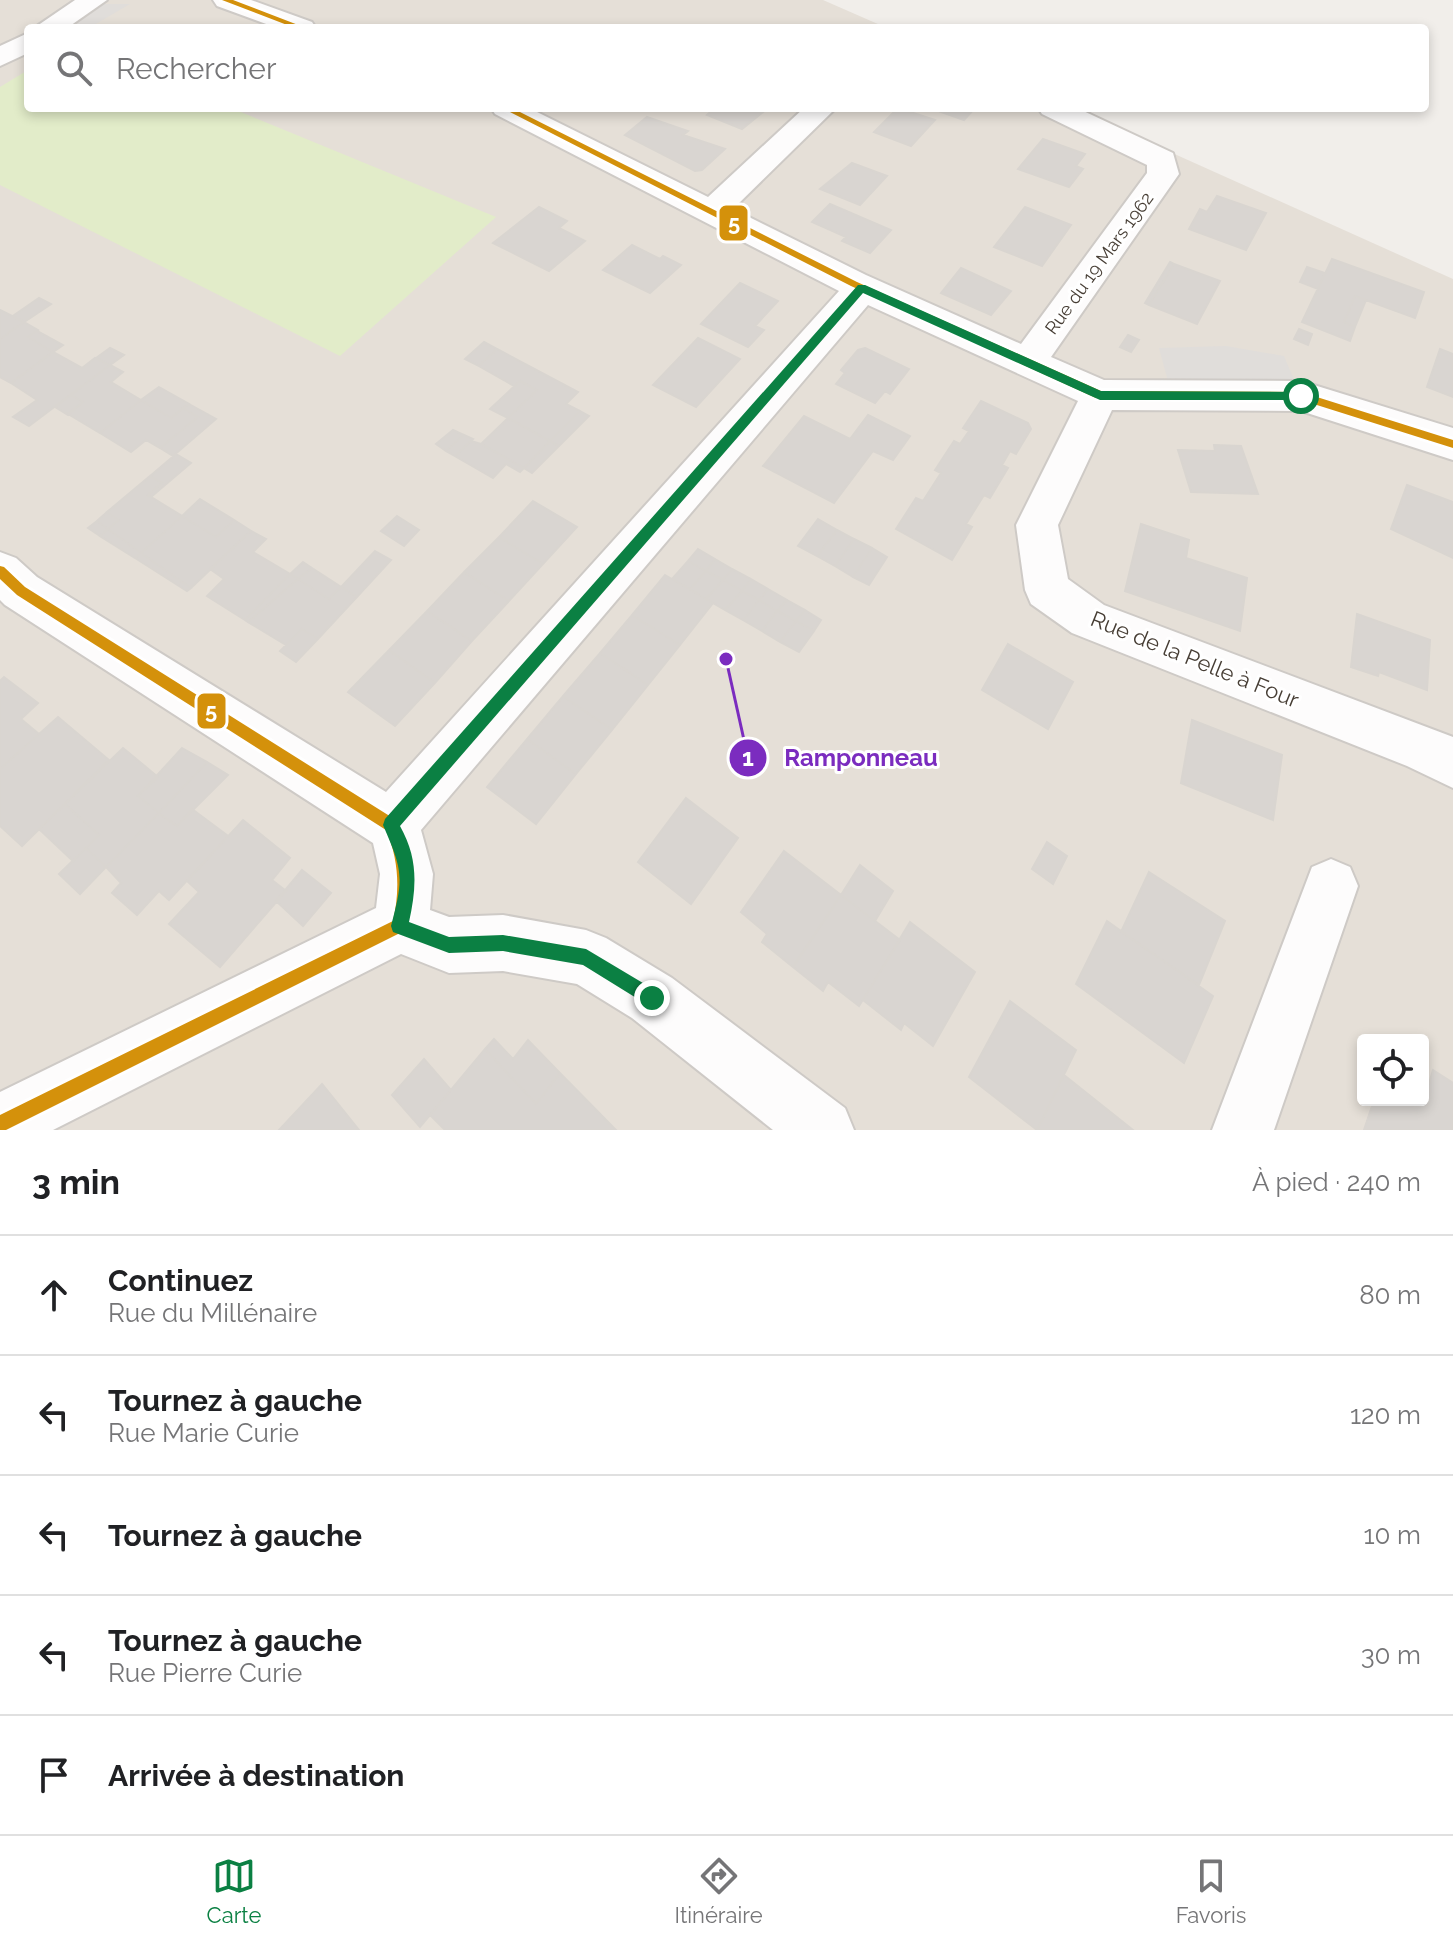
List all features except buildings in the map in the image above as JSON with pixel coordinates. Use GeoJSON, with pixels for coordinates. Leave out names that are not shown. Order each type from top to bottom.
{"type":"FeatureCollection","features":[{"type":"Feature","properties":{"kind":"street"},"geometry":{"type":"LineString","coordinates":[[55,24],[94,0]]}},
{"type":"Feature","properties":{"kind":"street"},"geometry":{"type":"LineString","coordinates":[[226,0],[291,24]]}},
{"type":"Feature","properties":{"kind":"street"},"geometry":{"type":"LineString","coordinates":[[0,58],[24,43]]}},
{"type":"Feature","properties":{"kind":"street"},"geometry":{"type":"LineString","coordinates":[[514,112],[862,288],[1100,395],[1301,396],[1453,444]]}},
{"type":"Feature","properties":{"kind":"street"},"geometry":{"type":"LineString","coordinates":[[711,212],[817,112]]}},
{"type":"Feature","properties":{"kind":"street","name":"Rue du 19 Mars 1962"},"geometry":{"type":"LineString","coordinates":[[1027,363],[1163,174],[1162,160],[1061,112]]}},
{"type":"Feature","properties":{"kind":"street"},"geometry":{"type":"LineString","coordinates":[[391,825],[862,288]]}},
{"type":"Feature","properties":{"kind":"street","name":"Rue de la Pelle à Four"},"geometry":{"type":"LineString","coordinates":[[1100,395],[1037,525],[1047,590],[1088,619],[1424,748],[1453,763]]}},
{"type":"Feature","properties":{"kind":"street"},"geometry":{"type":"LineString","coordinates":[[0,571],[21,591],[391,825],[405,849],[409,889],[399,926]]}},
{"type":"Feature","properties":{"kind":"street"},"geometry":{"type":"LineString","coordinates":[[1243,1130],[1331,886]]}},
{"type":"Feature","properties":{"kind":"street"},"geometry":{"type":"LineString","coordinates":[[0,1124],[399,926],[449,945],[503,943],[586,958],[652,998],[823,1130]]}},
{"type":"Feature","properties":{"kind":"shaded area"},"geometry":{"type":"Polygon","coordinates":[[[0,0],[823,0],[878,24],[24,24],[24,112],[1081,112],[1453,279],[1453,1130],[0,1130],[0,0]]]}},
{"type":"Feature","properties":{"kind":"shaded area"},"geometry":{"type":"Polygon","coordinates":[[[103,4],[130,4],[96,24],[70,24],[103,4]]]}},
{"type":"Feature","properties":{"kind":"shaded area"},"geometry":{"type":"Polygon","coordinates":[[[1226,346],[1284,356],[1301,396],[1172,396],[1159,348],[1226,346]]]}},
{"type":"Feature","properties":{"kind":"green space"},"geometry":{"type":"Polygon","coordinates":[[[24,72],[24,112],[241,112],[496,217],[340,356],[0,185],[0,87],[24,72]]]}},
{"type":"Feature","properties":{"kind":"transit line","name":"5"},"geometry":{"type":"LineString","coordinates":[[226,0],[291,24]]}},
{"type":"Feature","properties":{"kind":"transit line","name":"5"},"geometry":{"type":"LineString","coordinates":[[514,112],[854,284],[1100,395],[1301,396],[1453,444]]}},
{"type":"Feature","properties":{"kind":"transit line","name":"5"},"geometry":{"type":"LineString","coordinates":[[0,571],[21,591],[391,825],[401,850],[405,875],[399,926],[0,1124]]}},
{"type":"Feature","properties":{"kind":"place","name":"Ramponneau"},"geometry":{"type":"Point","coordinates":[726,659]}},
{"type":"Feature","properties":{"kind":"route"},"geometry":{"type":"LineString","coordinates":[[652,998],[586,958],[503,943],[449,945],[399,926],[409,889],[405,849],[391,825],[862,288],[1100,395],[1301,396]]}}]}
